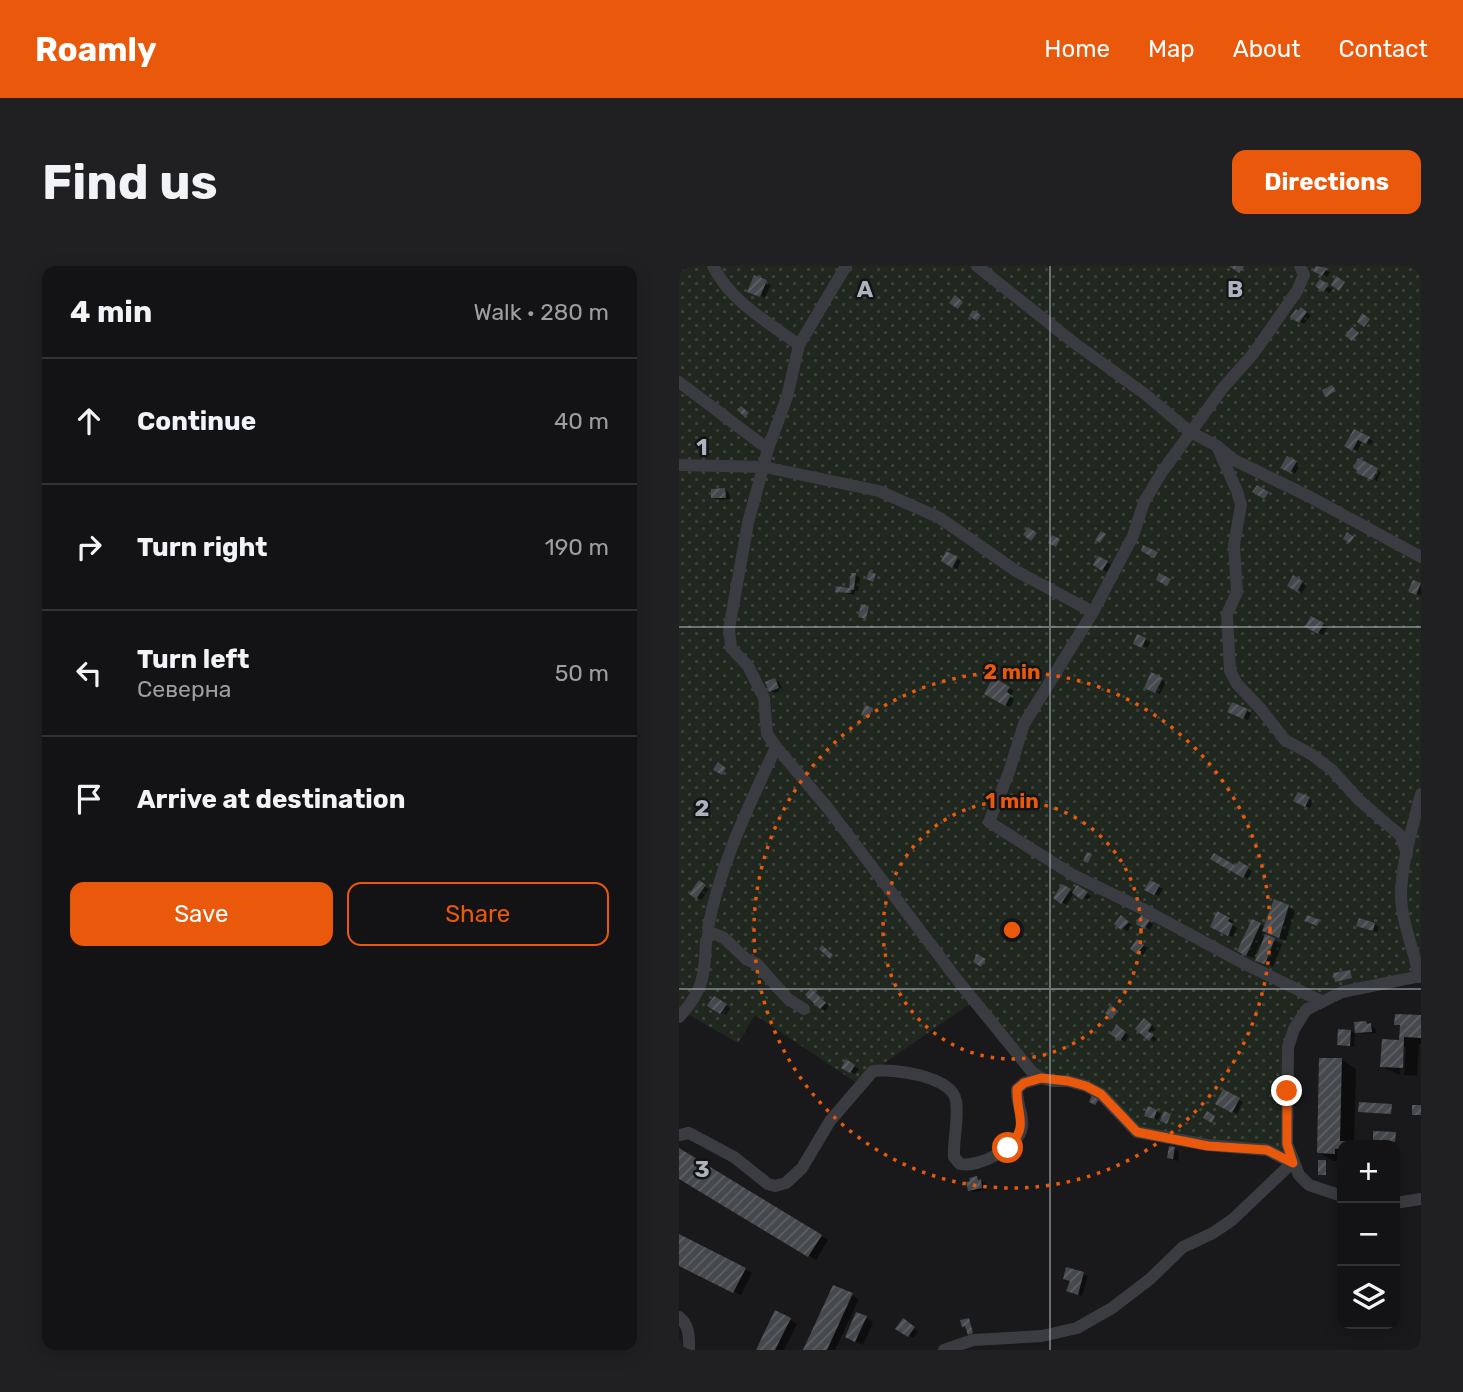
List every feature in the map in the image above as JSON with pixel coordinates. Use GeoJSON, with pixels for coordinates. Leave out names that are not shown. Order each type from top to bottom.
{"type":"FeatureCollection","features":[{"type":"Feature","properties":{"kind":"street"},"geometry":{"type":"LineString","coordinates":[[713,266],[719,279],[739,301],[799,345]]}},
{"type":"Feature","properties":{"kind":"street"},"geometry":{"type":"LineString","coordinates":[[846,266],[799,345],[787,397],[768,449],[748,523],[729,629],[731,648],[748,666],[764,698],[767,734],[776,747],[827,807],[967,991],[1032,1072],[1041,1078]]}},
{"type":"Feature","properties":{"kind":"street"},"geometry":{"type":"LineString","coordinates":[[977,266],[1064,336],[1145,394],[1190,432],[1217,446],[1234,460],[1310,497],[1421,557]]}},
{"type":"Feature","properties":{"kind":"street"},"geometry":{"type":"LineString","coordinates":[[1300,266],[1304,275],[1297,291],[1253,354],[1222,389],[1190,432],[1161,472],[1144,502],[1133,536],[1093,612],[1024,724],[989,822],[1073,875],[1321,1001]]}},
{"type":"Feature","properties":{"kind":"street"},"geometry":{"type":"LineString","coordinates":[[679,382],[768,449]]}},
{"type":"Feature","properties":{"kind":"street"},"geometry":{"type":"LineString","coordinates":[[1217,446],[1241,505],[1234,545],[1237,592],[1227,614],[1230,671],[1237,684],[1285,740],[1311,754],[1332,770],[1359,800],[1401,836],[1408,854]]}},
{"type":"Feature","properties":{"kind":"street"},"geometry":{"type":"LineString","coordinates":[[679,465],[764,467],[880,491],[940,518],[1016,571],[1093,612]]}},
{"type":"Feature","properties":{"kind":"street"},"geometry":{"type":"LineString","coordinates":[[679,1017],[696,996],[702,983],[708,928],[720,877],[740,824],[776,747]]}},
{"type":"Feature","properties":{"kind":"street"},"geometry":{"type":"LineString","coordinates":[[1337,1194],[1308,1185],[1293,1163],[1287,1144],[1289,1047],[1294,1029],[1306,1010],[1321,1001],[1342,992],[1420,977],[1401,905],[1408,854],[1421,794]]}},
{"type":"Feature","properties":{"kind":"street"},"geometry":{"type":"LineString","coordinates":[[709,935],[716,934],[724,938],[746,959],[757,964],[788,999],[804,1009]]}},
{"type":"Feature","properties":{"kind":"street"},"geometry":{"type":"LineString","coordinates":[[679,1135],[689,1133],[734,1157],[768,1184],[775,1186],[786,1183],[802,1168],[830,1121],[873,1071],[905,1072],[930,1079],[950,1089],[956,1100],[954,1157],[960,1164],[970,1166],[1008,1148],[1019,1137],[1022,1128],[1017,1089],[1024,1083],[1041,1078],[1068,1081],[1101,1094],[1137,1132],[1208,1146],[1267,1150],[1293,1163]]}},
{"type":"Feature","properties":{"kind":"street"},"geometry":{"type":"LineString","coordinates":[[944,1350],[973,1340],[1042,1336],[1077,1328],[1112,1308],[1150,1279],[1183,1247],[1213,1233],[1232,1220],[1293,1163]]}},
{"type":"Feature","properties":{"kind":"street"},"geometry":{"type":"LineString","coordinates":[[1400,1202],[1421,1199]]}},
{"type":"Feature","properties":{"kind":"street"},"geometry":{"type":"LineString","coordinates":[[679,1317],[685,1322],[689,1332],[689,1350]]}},
{"type":"Feature","properties":{"kind":"shaded area"},"geometry":{"type":"Polygon","coordinates":[[[679,266],[1421,266],[1421,976],[1318,1002],[1294,1029],[1292,1163],[1267,1150],[1137,1132],[1101,1094],[1041,1078],[974,1001],[873,1071],[860,1085],[755,1015],[738,1043],[684,1012],[679,1017],[679,266]]]}},
{"type":"Feature","properties":{"kind":"building"},"geometry":{"type":"Polygon","coordinates":[[[1229,266],[1244,266],[1239,273],[1229,266]]]}},
{"type":"Feature","properties":{"kind":"building"},"geometry":{"type":"Polygon","coordinates":[[[1316,266],[1327,268],[1322,276],[1313,271],[1316,266]]]}},
{"type":"Feature","properties":{"kind":"building"},"geometry":{"type":"Polygon","coordinates":[[[754,275],[767,280],[760,297],[747,292],[754,275]]]}},
{"type":"Feature","properties":{"kind":"building"},"geometry":{"type":"Polygon","coordinates":[[[1336,276],[1345,282],[1339,291],[1331,285],[1336,276]]]}},
{"type":"Feature","properties":{"kind":"building"},"geometry":{"type":"Polygon","coordinates":[[[1320,279],[1329,285],[1323,292],[1315,286],[1320,279]]]}},
{"type":"Feature","properties":{"kind":"building"},"geometry":{"type":"Polygon","coordinates":[[[955,295],[963,302],[958,309],[949,303],[955,295]]]}},
{"type":"Feature","properties":{"kind":"building"},"geometry":{"type":"Polygon","coordinates":[[[1301,307],[1307,312],[1299,323],[1290,317],[1301,307]]]}},
{"type":"Feature","properties":{"kind":"building"},"geometry":{"type":"Polygon","coordinates":[[[973,310],[981,315],[977,321],[969,316],[973,310]]]}},
{"type":"Feature","properties":{"kind":"building"},"geometry":{"type":"Polygon","coordinates":[[[1362,313],[1370,319],[1364,327],[1357,322],[1362,313]]]}},
{"type":"Feature","properties":{"kind":"building"},"geometry":{"type":"Polygon","coordinates":[[[1352,327],[1359,333],[1352,341],[1345,336],[1352,327]]]}},
{"type":"Feature","properties":{"kind":"building"},"geometry":{"type":"Polygon","coordinates":[[[1332,385],[1336,391],[1325,397],[1322,390],[1332,385]]]}},
{"type":"Feature","properties":{"kind":"building"},"geometry":{"type":"Polygon","coordinates":[[[741,406],[749,413],[745,417],[737,410],[741,406]]]}},
{"type":"Feature","properties":{"kind":"building"},"geometry":{"type":"Polygon","coordinates":[[[1354,429],[1370,437],[1366,444],[1358,440],[1352,451],[1344,446],[1354,429]]]}},
{"type":"Feature","properties":{"kind":"building"},"geometry":{"type":"Polygon","coordinates":[[[1287,456],[1297,461],[1290,473],[1280,468],[1287,456]]]}},
{"type":"Feature","properties":{"kind":"building"},"geometry":{"type":"Polygon","coordinates":[[[1358,458],[1378,468],[1372,480],[1356,473],[1357,470],[1353,468],[1358,458]]]}},
{"type":"Feature","properties":{"kind":"building"},"geometry":{"type":"Polygon","coordinates":[[[1257,485],[1269,492],[1264,499],[1252,492],[1257,485]]]}},
{"type":"Feature","properties":{"kind":"building"},"geometry":{"type":"Polygon","coordinates":[[[725,488],[726,498],[711,498],[711,489],[725,488]]]}},
{"type":"Feature","properties":{"kind":"building"},"geometry":{"type":"Polygon","coordinates":[[[1028,527],[1037,533],[1031,541],[1023,535],[1028,527]]]}},
{"type":"Feature","properties":{"kind":"building"},"geometry":{"type":"Polygon","coordinates":[[[1101,531],[1106,534],[1100,543],[1095,540],[1101,531]]]}},
{"type":"Feature","properties":{"kind":"building"},"geometry":{"type":"Polygon","coordinates":[[[1347,532],[1354,537],[1350,543],[1343,539],[1347,532]]]}},
{"type":"Feature","properties":{"kind":"building"},"geometry":{"type":"Polygon","coordinates":[[[1052,535],[1060,539],[1056,547],[1048,543],[1052,535]]]}},
{"type":"Feature","properties":{"kind":"building"},"geometry":{"type":"Polygon","coordinates":[[[1143,545],[1158,552],[1154,558],[1141,551],[1143,545]]]}},
{"type":"Feature","properties":{"kind":"building"},"geometry":{"type":"Polygon","coordinates":[[[946,551],[958,557],[952,568],[941,561],[946,551]]]}},
{"type":"Feature","properties":{"kind":"building"},"geometry":{"type":"Polygon","coordinates":[[[1098,556],[1108,561],[1102,571],[1093,565],[1098,556]]]}},
{"type":"Feature","properties":{"kind":"building"},"geometry":{"type":"Polygon","coordinates":[[[869,571],[876,574],[873,582],[866,579],[869,571]]]}},
{"type":"Feature","properties":{"kind":"building"},"geometry":{"type":"Polygon","coordinates":[[[851,573],[856,573],[854,590],[850,593],[835,592],[836,586],[849,588],[851,573]]]}},
{"type":"Feature","properties":{"kind":"building"},"geometry":{"type":"Polygon","coordinates":[[[1159,573],[1171,579],[1167,586],[1156,580],[1159,573]]]}},
{"type":"Feature","properties":{"kind":"building"},"geometry":{"type":"Polygon","coordinates":[[[1293,575],[1303,581],[1297,592],[1287,586],[1293,575]]]}},
{"type":"Feature","properties":{"kind":"building"},"geometry":{"type":"Polygon","coordinates":[[[1413,580],[1421,583],[1416,595],[1408,591],[1413,580]]]}},
{"type":"Feature","properties":{"kind":"building"},"geometry":{"type":"Polygon","coordinates":[[[861,604],[869,606],[866,619],[858,617],[861,604]]]}},
{"type":"Feature","properties":{"kind":"building"},"geometry":{"type":"Polygon","coordinates":[[[1311,616],[1324,623],[1318,634],[1305,627],[1311,616]]]}},
{"type":"Feature","properties":{"kind":"building"},"geometry":{"type":"Polygon","coordinates":[[[1137,634],[1146,638],[1142,648],[1133,644],[1137,634]]]}},
{"type":"Feature","properties":{"kind":"building"},"geometry":{"type":"Polygon","coordinates":[[[1151,672],[1163,678],[1155,693],[1144,688],[1151,672]]]}},
{"type":"Feature","properties":{"kind":"building"},"geometry":{"type":"Polygon","coordinates":[[[993,677],[1010,687],[1007,692],[1011,695],[1005,706],[984,694],[993,677]]]}},
{"type":"Feature","properties":{"kind":"building"},"geometry":{"type":"Polygon","coordinates":[[[775,678],[779,688],[769,692],[765,682],[775,678]]]}},
{"type":"Feature","properties":{"kind":"building"},"geometry":{"type":"Polygon","coordinates":[[[1232,702],[1248,709],[1243,719],[1227,712],[1232,702]]]}},
{"type":"Feature","properties":{"kind":"building"},"geometry":{"type":"Polygon","coordinates":[[[865,705],[873,708],[869,718],[861,715],[865,705]]]}},
{"type":"Feature","properties":{"kind":"building"},"geometry":{"type":"Polygon","coordinates":[[[718,762],[726,768],[722,775],[713,770],[718,762]]]}},
{"type":"Feature","properties":{"kind":"building"},"geometry":{"type":"Polygon","coordinates":[[[1298,792],[1310,797],[1305,807],[1293,801],[1298,792]]]}},
{"type":"Feature","properties":{"kind":"building"},"geometry":{"type":"Polygon","coordinates":[[[1087,852],[1092,854],[1088,863],[1083,861],[1087,852]]]}},
{"type":"Feature","properties":{"kind":"building"},"geometry":{"type":"Polygon","coordinates":[[[1214,853],[1236,866],[1239,861],[1249,867],[1243,878],[1210,859],[1214,853]]]}},
{"type":"Feature","properties":{"kind":"building"},"geometry":{"type":"Polygon","coordinates":[[[699,880],[706,885],[696,899],[689,894],[699,880]]]}},
{"type":"Feature","properties":{"kind":"building"},"geometry":{"type":"Polygon","coordinates":[[[1150,880],[1160,885],[1154,895],[1144,890],[1150,880]]]}},
{"type":"Feature","properties":{"kind":"building"},"geometry":{"type":"Polygon","coordinates":[[[1062,884],[1071,889],[1061,904],[1053,898],[1062,884]]]}},
{"type":"Feature","properties":{"kind":"building"},"geometry":{"type":"Polygon","coordinates":[[[1077,885],[1088,892],[1082,900],[1072,893],[1077,885]]]}},
{"type":"Feature","properties":{"kind":"building"},"geometry":{"type":"Polygon","coordinates":[[[1274,899],[1289,905],[1279,938],[1262,931],[1274,899]]]}},
{"type":"Feature","properties":{"kind":"building"},"geometry":{"type":"Polygon","coordinates":[[[1217,911],[1230,918],[1228,921],[1233,924],[1228,936],[1210,927],[1217,911]]]}},
{"type":"Feature","properties":{"kind":"building"},"geometry":{"type":"Polygon","coordinates":[[[1121,915],[1129,922],[1121,930],[1114,924],[1121,915]]]}},
{"type":"Feature","properties":{"kind":"building"},"geometry":{"type":"Polygon","coordinates":[[[1141,915],[1150,920],[1144,929],[1136,924],[1141,915]]]}},
{"type":"Feature","properties":{"kind":"building"},"geometry":{"type":"Polygon","coordinates":[[[1307,915],[1320,920],[1317,926],[1305,921],[1307,915]]]}},
{"type":"Feature","properties":{"kind":"building"},"geometry":{"type":"Polygon","coordinates":[[[1359,918],[1375,923],[1373,931],[1356,926],[1359,918]]]}},
{"type":"Feature","properties":{"kind":"building"},"geometry":{"type":"Polygon","coordinates":[[[1252,919],[1261,923],[1246,956],[1237,951],[1252,919]]]}},
{"type":"Feature","properties":{"kind":"building"},"geometry":{"type":"Polygon","coordinates":[[[1265,934],[1275,938],[1265,964],[1255,961],[1265,934]]]}},
{"type":"Feature","properties":{"kind":"building"},"geometry":{"type":"Polygon","coordinates":[[[1137,939],[1144,945],[1137,954],[1130,949],[1137,939]]]}},
{"type":"Feature","properties":{"kind":"building"},"geometry":{"type":"Polygon","coordinates":[[[822,945],[833,955],[830,959],[819,949],[822,945]]]}},
{"type":"Feature","properties":{"kind":"building"},"geometry":{"type":"Polygon","coordinates":[[[977,954],[986,959],[981,967],[973,962],[977,954]]]}},
{"type":"Feature","properties":{"kind":"building"},"geometry":{"type":"Polygon","coordinates":[[[1350,970],[1352,978],[1335,982],[1333,973],[1350,970]]]}},
{"type":"Feature","properties":{"kind":"building"},"geometry":{"type":"Polygon","coordinates":[[[811,988],[826,1003],[820,1009],[805,995],[811,988]]]}},
{"type":"Feature","properties":{"kind":"building"},"geometry":{"type":"Polygon","coordinates":[[[714,996],[727,1004],[720,1014],[707,1006],[714,996]]]}},
{"type":"Feature","properties":{"kind":"building"},"geometry":{"type":"Polygon","coordinates":[[[1111,1005],[1118,1011],[1112,1019],[1105,1013],[1111,1005]]]}},
{"type":"Feature","properties":{"kind":"building"},"geometry":{"type":"Polygon","coordinates":[[[1395,1014],[1421,1015],[1421,1038],[1404,1037],[1403,1068],[1380,1067],[1382,1039],[1399,1040],[1400,1025],[1394,1025],[1395,1014]]]}},
{"type":"Feature","properties":{"kind":"building"},"geometry":{"type":"Polygon","coordinates":[[[1144,1018],[1152,1025],[1148,1031],[1154,1035],[1149,1041],[1135,1029],[1144,1018]]]}},
{"type":"Feature","properties":{"kind":"building"},"geometry":{"type":"Polygon","coordinates":[[[1366,1021],[1367,1024],[1371,1023],[1372,1032],[1355,1033],[1354,1022],[1366,1021]]]}},
{"type":"Feature","properties":{"kind":"building"},"geometry":{"type":"Polygon","coordinates":[[[1117,1025],[1126,1032],[1120,1041],[1110,1034],[1117,1025]]]}},
{"type":"Feature","properties":{"kind":"building"},"geometry":{"type":"Polygon","coordinates":[[[1338,1029],[1351,1030],[1350,1046],[1337,1045],[1338,1029]]]}},
{"type":"Feature","properties":{"kind":"building"},"geometry":{"type":"Polygon","coordinates":[[[1319,1058],[1342,1058],[1340,1140],[1337,1140],[1335,1154],[1317,1153],[1319,1058]]]}},
{"type":"Feature","properties":{"kind":"building"},"geometry":{"type":"Polygon","coordinates":[[[846,1059],[855,1065],[850,1073],[841,1068],[846,1059]]]}},
{"type":"Feature","properties":{"kind":"building"},"geometry":{"type":"Polygon","coordinates":[[[1223,1089],[1240,1098],[1232,1113],[1215,1104],[1223,1089]]]}},
{"type":"Feature","properties":{"kind":"building"},"geometry":{"type":"Polygon","coordinates":[[[1092,1095],[1099,1099],[1095,1105],[1089,1102],[1092,1095]]]}},
{"type":"Feature","properties":{"kind":"building"},"geometry":{"type":"Polygon","coordinates":[[[1359,1102],[1392,1104],[1391,1114],[1358,1112],[1359,1102]]]}},
{"type":"Feature","properties":{"kind":"building"},"geometry":{"type":"Polygon","coordinates":[[[1412,1105],[1421,1105],[1421,1115],[1412,1115],[1412,1105]]]}},
{"type":"Feature","properties":{"kind":"building"},"geometry":{"type":"Polygon","coordinates":[[[1148,1106],[1157,1110],[1154,1119],[1144,1116],[1148,1106]]]}},
{"type":"Feature","properties":{"kind":"building"},"geometry":{"type":"Polygon","coordinates":[[[1164,1111],[1171,1114],[1167,1124],[1160,1121],[1164,1111]]]}},
{"type":"Feature","properties":{"kind":"building"},"geometry":{"type":"Polygon","coordinates":[[[1207,1111],[1215,1116],[1212,1123],[1203,1118],[1207,1111]]]}},
{"type":"Feature","properties":{"kind":"building"},"geometry":{"type":"Polygon","coordinates":[[[1373,1131],[1396,1132],[1395,1140],[1373,1140],[1373,1131]]]}},
{"type":"Feature","properties":{"kind":"building"},"geometry":{"type":"Polygon","coordinates":[[[1169,1146],[1175,1147],[1173,1159],[1167,1158],[1169,1146]]]}},
{"type":"Feature","properties":{"kind":"building"},"geometry":{"type":"Polygon","coordinates":[[[679,1148],[822,1235],[808,1257],[679,1179],[679,1148]]]}},
{"type":"Feature","properties":{"kind":"building"},"geometry":{"type":"Polygon","coordinates":[[[1318,1160],[1326,1160],[1326,1175],[1318,1175],[1318,1160]]]}},
{"type":"Feature","properties":{"kind":"building"},"geometry":{"type":"Polygon","coordinates":[[[977,1176],[978,1180],[981,1179],[982,1188],[968,1191],[966,1182],[977,1176]]]}},
{"type":"Feature","properties":{"kind":"building"},"geometry":{"type":"Polygon","coordinates":[[[679,1234],[746,1268],[733,1293],[679,1266],[679,1234]]]}},
{"type":"Feature","properties":{"kind":"building"},"geometry":{"type":"Polygon","coordinates":[[[1066,1267],[1084,1272],[1078,1295],[1066,1291],[1070,1281],[1063,1279],[1066,1267]]]}},
{"type":"Feature","properties":{"kind":"building"},"geometry":{"type":"Polygon","coordinates":[[[833,1285],[853,1293],[827,1350],[803,1350],[833,1285]]]}},
{"type":"Feature","properties":{"kind":"building"},"geometry":{"type":"Polygon","coordinates":[[[775,1310],[791,1318],[775,1350],[756,1350],[775,1310]]]}},
{"type":"Feature","properties":{"kind":"building"},"geometry":{"type":"Polygon","coordinates":[[[856,1312],[867,1316],[855,1342],[845,1337],[856,1312]]]}},
{"type":"Feature","properties":{"kind":"building"},"geometry":{"type":"Polygon","coordinates":[[[903,1318],[915,1327],[908,1337],[895,1329],[903,1318]]]}},
{"type":"Feature","properties":{"kind":"building"},"geometry":{"type":"Polygon","coordinates":[[[969,1318],[973,1333],[968,1335],[960,1320],[969,1318]]]}},
{"type":"Feature","properties":{"kind":"route"},"geometry":{"type":"LineString","coordinates":[[1008,1148],[1019,1137],[1022,1128],[1017,1089],[1024,1083],[1041,1078],[1068,1081],[1101,1094],[1137,1132],[1208,1146],[1267,1150],[1293,1163],[1287,1144],[1287,1091]]}}]}
